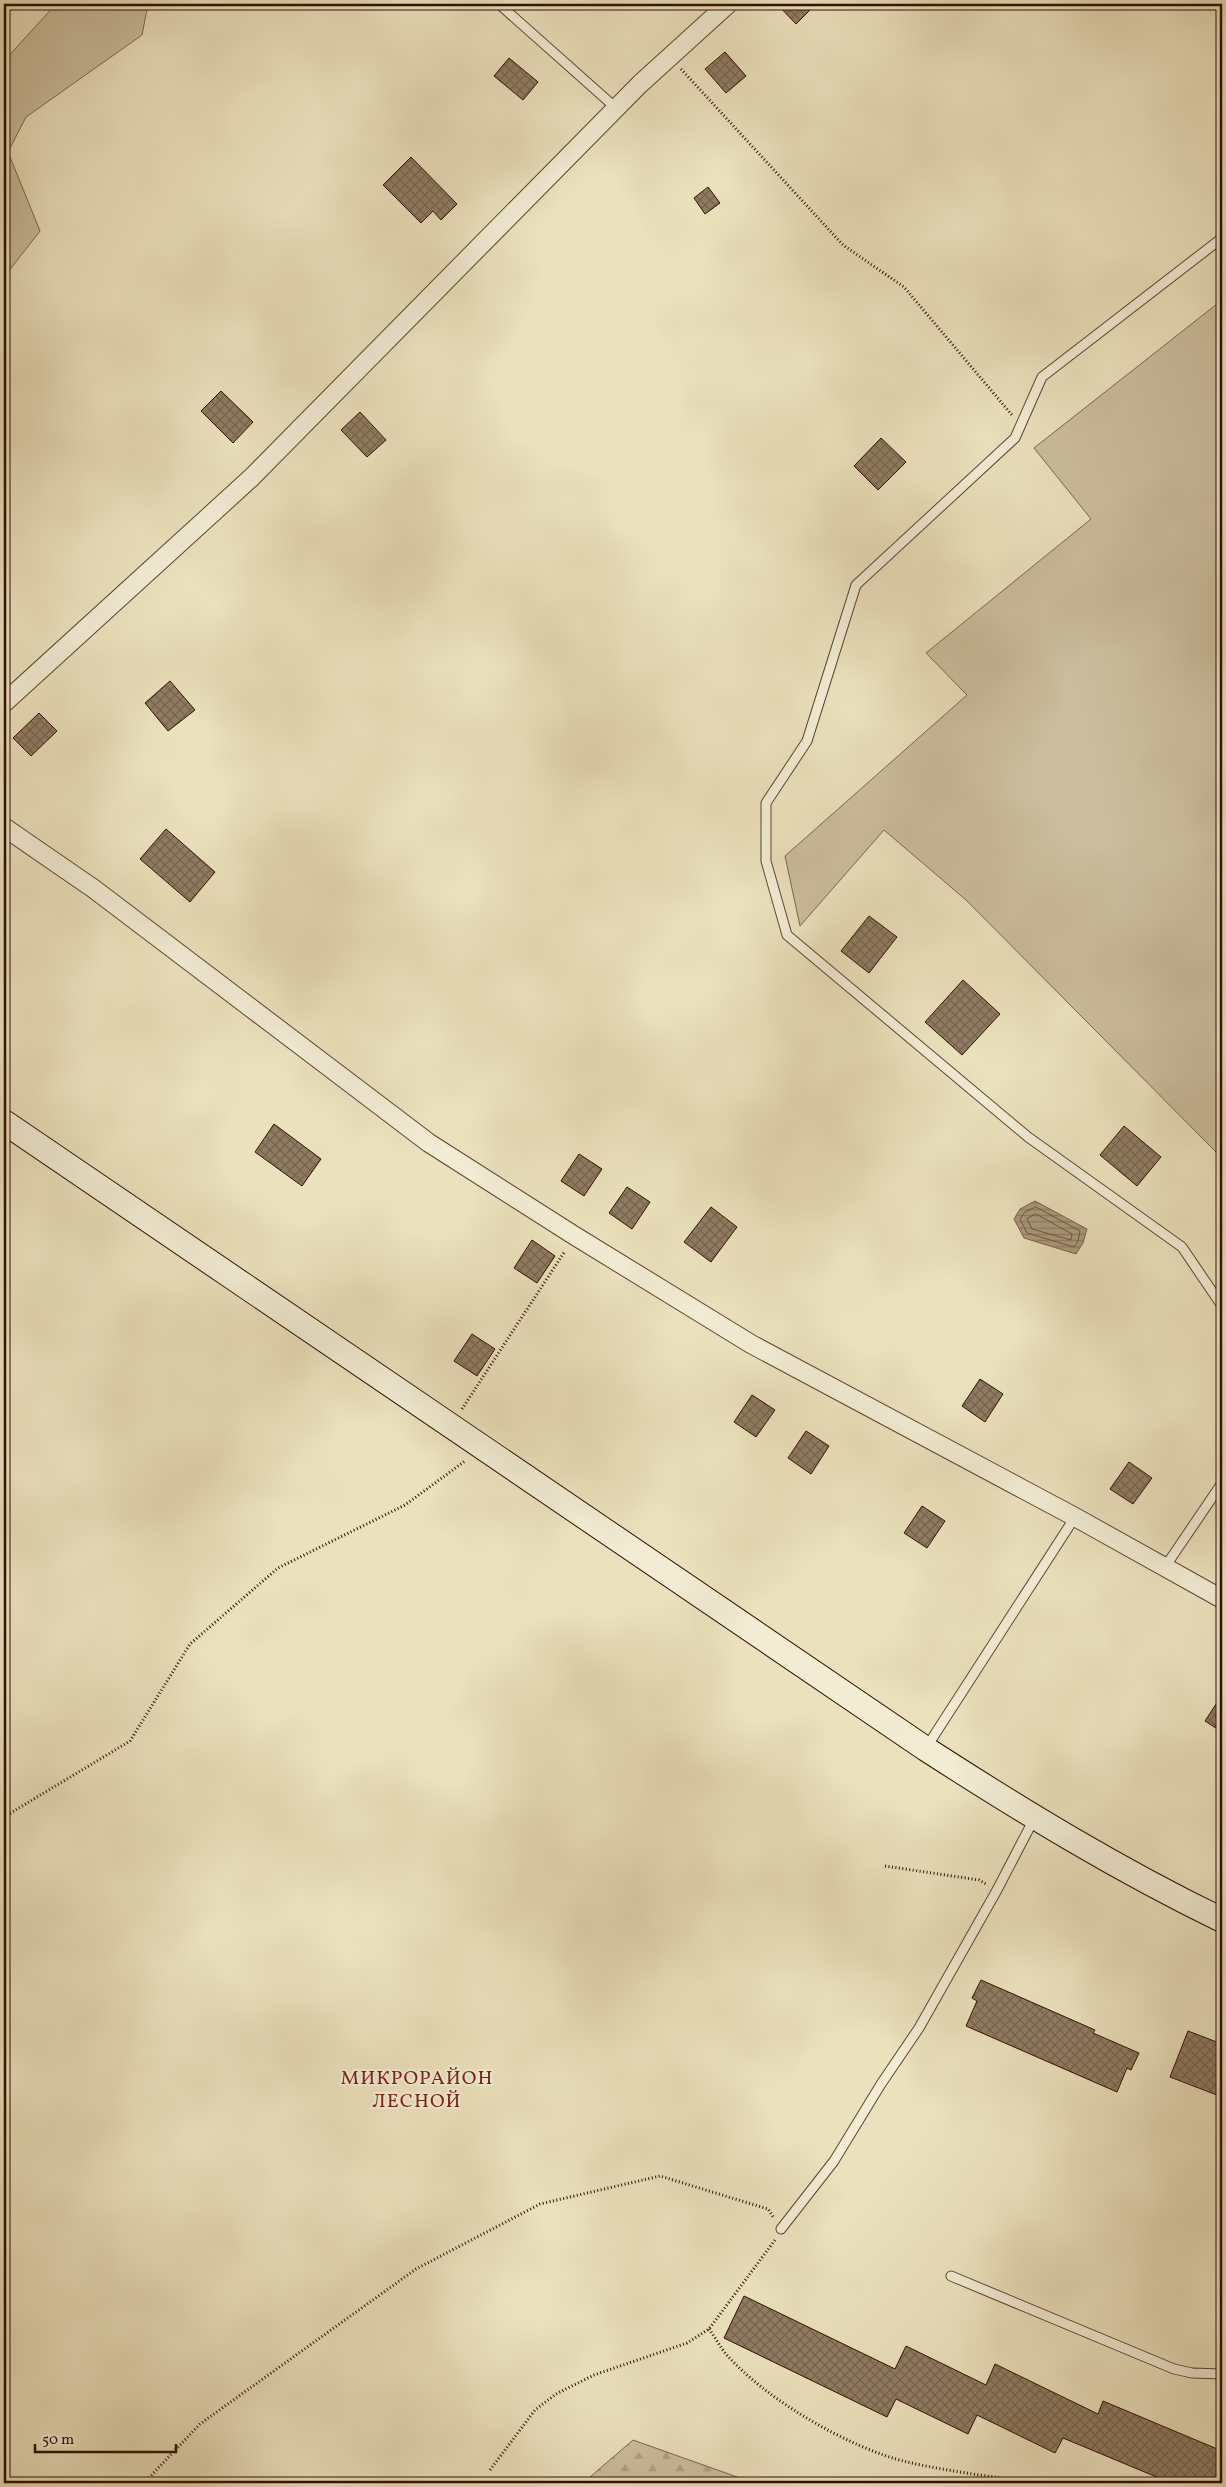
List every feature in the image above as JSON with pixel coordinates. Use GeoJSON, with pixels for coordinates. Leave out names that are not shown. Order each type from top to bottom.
{"type":"FeatureCollection","features":[{"type":"Feature","properties":{"kind":"main road"},"geometry":{"type":"LineString","coordinates":[[4,1122],[482,1449],[926,1749],[1034,1818],[1166,1893],[1222,1920]]}},
{"type":"Feature","properties":{"kind":"street"},"geometry":{"type":"LineString","coordinates":[[4,703],[251,478],[616,108],[728,4]]}},
{"type":"Feature","properties":{"kind":"street"},"geometry":{"type":"LineString","coordinates":[[4,827],[94,889],[429,1142],[575,1236],[751,1344],[1075,1517],[1222,1599]]}},
{"type":"Feature","properties":{"kind":"lane"},"geometry":{"type":"LineString","coordinates":[[499,4],[616,108]]}},
{"type":"Feature","properties":{"kind":"lane"},"geometry":{"type":"LineString","coordinates":[[1222,238],[1042,377],[1015,438],[856,585],[807,741],[766,803],[766,861],[787,935],[1028,1137],[1182,1247],[1222,1306]]}},
{"type":"Feature","properties":{"kind":"lane"},"geometry":{"type":"LineString","coordinates":[[1165,1567],[1222,1483]]}},
{"type":"Feature","properties":{"kind":"lane"},"geometry":{"type":"LineString","coordinates":[[926,1749],[1075,1517]]}},
{"type":"Feature","properties":{"kind":"lane"},"geometry":{"type":"LineString","coordinates":[[782,2229],[834,2160],[881,2084],[919,2028],[997,1890],[1034,1818]]}},
{"type":"Feature","properties":{"kind":"lane"},"geometry":{"type":"LineString","coordinates":[[951,2276],[1174,2370],[1222,2374]]}},
{"type":"Feature","properties":{"kind":"path"},"geometry":{"type":"LineString","coordinates":[[670,57],[843,245],[904,287],[1021,425]]}},
{"type":"Feature","properties":{"kind":"path"},"geometry":{"type":"LineString","coordinates":[[451,1427],[575,1236]]}},
{"type":"Feature","properties":{"kind":"path"},"geometry":{"type":"LineString","coordinates":[[4,1817],[130,1740],[190,1644],[278,1568],[406,1505],[482,1449]]}},
{"type":"Feature","properties":{"kind":"path"},"geometry":{"type":"LineString","coordinates":[[885,1866],[979,1880],[997,1890]]}},
{"type":"Feature","properties":{"kind":"path"},"geometry":{"type":"LineString","coordinates":[[144,2483],[200,2424],[416,2269],[540,2204],[660,2176],[768,2209],[782,2229],[709,2329],[687,2343],[594,2375],[556,2394],[535,2410],[490,2470]]}},
{"type":"Feature","properties":{"kind":"path"},"geometry":{"type":"LineString","coordinates":[[709,2329],[725,2353],[749,2377],[792,2408],[849,2440],[906,2461],[1039,2483]]}},
{"type":"Feature","properties":{"kind":"green space"},"geometry":{"type":"Polygon","coordinates":[[[56,4],[148,4],[142,35],[26,117],[8,152],[40,231],[4,277],[4,61],[56,4]]]}},
{"type":"Feature","properties":{"kind":"green space"},"geometry":{"type":"Polygon","coordinates":[[[1222,300],[1222,1158],[966,900],[884,830],[800,926],[785,856],[967,695],[926,653],[1091,519],[1034,448],[1222,300]]]}},
{"type":"Feature","properties":{"kind":"green space"},"geometry":{"type":"Polygon","coordinates":[[[633,2440],[754,2483],[583,2483],[633,2440]]]}},
{"type":"Feature","properties":{"kind":"water"},"geometry":{"type":"Polygon","coordinates":[[[1035,1201],[1087,1229],[1083,1243],[1076,1254],[1024,1238],[1014,1219],[1020,1209],[1035,1201]]]}},
{"type":"Feature","properties":{"kind":"building"},"geometry":{"type":"Polygon","coordinates":[[[777,4],[816,4],[796,24],[777,4]]]}},
{"type":"Feature","properties":{"kind":"building"},"geometry":{"type":"Polygon","coordinates":[[[725,52],[746,76],[726,93],[705,69],[725,52]]]}},
{"type":"Feature","properties":{"kind":"building"},"geometry":{"type":"Polygon","coordinates":[[[509,58],[538,82],[523,100],[494,76],[509,58]]]}},
{"type":"Feature","properties":{"kind":"building"},"geometry":{"type":"Polygon","coordinates":[[[411,157],[457,204],[441,220],[433,211],[421,223],[383,185],[411,157]]]}},
{"type":"Feature","properties":{"kind":"building"},"geometry":{"type":"Polygon","coordinates":[[[708,187],[720,203],[705,214],[694,198],[708,187]]]}},
{"type":"Feature","properties":{"kind":"building"},"geometry":{"type":"Polygon","coordinates":[[[221,391],[253,422],[233,443],[201,411],[221,391]]]}},
{"type":"Feature","properties":{"kind":"building"},"geometry":{"type":"Polygon","coordinates":[[[360,412],[386,440],[367,457],[341,430],[360,412]]]}},
{"type":"Feature","properties":{"kind":"building"},"geometry":{"type":"Polygon","coordinates":[[[881,438],[906,462],[878,490],[854,466],[881,438]]]}},
{"type":"Feature","properties":{"kind":"building"},"geometry":{"type":"Polygon","coordinates":[[[170,681],[195,710],[168,731],[145,703],[170,681]]]}},
{"type":"Feature","properties":{"kind":"building"},"geometry":{"type":"Polygon","coordinates":[[[39,713],[57,731],[31,756],[13,738],[39,713]]]}},
{"type":"Feature","properties":{"kind":"building"},"geometry":{"type":"Polygon","coordinates":[[[166,829],[215,872],[190,902],[140,859],[166,829]]]}},
{"type":"Feature","properties":{"kind":"building"},"geometry":{"type":"Polygon","coordinates":[[[869,916],[897,937],[869,973],[841,951],[869,916]]]}},
{"type":"Feature","properties":{"kind":"building"},"geometry":{"type":"Polygon","coordinates":[[[963,980],[1000,1014],[962,1055],[925,1022],[963,980]]]}},
{"type":"Feature","properties":{"kind":"building"},"geometry":{"type":"Polygon","coordinates":[[[274,1124],[321,1159],[302,1186],[255,1152],[274,1124]]]}},
{"type":"Feature","properties":{"kind":"building"},"geometry":{"type":"Polygon","coordinates":[[[1124,1126],[1161,1157],[1137,1186],[1100,1155],[1124,1126]]]}},
{"type":"Feature","properties":{"kind":"building"},"geometry":{"type":"Polygon","coordinates":[[[579,1154],[602,1169],[584,1196],[561,1181],[579,1154]]]}},
{"type":"Feature","properties":{"kind":"building"},"geometry":{"type":"Polygon","coordinates":[[[627,1187],[650,1202],[632,1229],[609,1213],[627,1187]]]}},
{"type":"Feature","properties":{"kind":"building"},"geometry":{"type":"Polygon","coordinates":[[[711,1207],[737,1227],[711,1262],[684,1242],[711,1207]]]}},
{"type":"Feature","properties":{"kind":"building"},"geometry":{"type":"Polygon","coordinates":[[[532,1240],[555,1256],[537,1283],[514,1268],[532,1240]]]}},
{"type":"Feature","properties":{"kind":"building"},"geometry":{"type":"Polygon","coordinates":[[[472,1334],[495,1349],[477,1376],[454,1361],[472,1334]]]}},
{"type":"Feature","properties":{"kind":"building"},"geometry":{"type":"Polygon","coordinates":[[[980,1379],[1003,1394],[985,1422],[962,1406],[980,1379]]]}},
{"type":"Feature","properties":{"kind":"building"},"geometry":{"type":"Polygon","coordinates":[[[752,1395],[775,1410],[756,1437],[734,1422],[752,1395]]]}},
{"type":"Feature","properties":{"kind":"building"},"geometry":{"type":"Polygon","coordinates":[[[806,1431],[829,1446],[811,1474],[788,1458],[806,1431]]]}},
{"type":"Feature","properties":{"kind":"building"},"geometry":{"type":"Polygon","coordinates":[[[1129,1462],[1152,1478],[1133,1504],[1110,1489],[1129,1462]]]}},
{"type":"Feature","properties":{"kind":"building"},"geometry":{"type":"Polygon","coordinates":[[[922,1506],[945,1521],[927,1548],[904,1533],[922,1506]]]}},
{"type":"Feature","properties":{"kind":"building"},"geometry":{"type":"Polygon","coordinates":[[[1222,1695],[1222,1732],[1205,1721],[1222,1695]]]}},
{"type":"Feature","properties":{"kind":"building"},"geometry":{"type":"Polygon","coordinates":[[[981,1980],[1095,2030],[1093,2033],[1139,2053],[1131,2070],[1127,2068],[1117,2092],[966,2026],[977,2001],[972,1998],[981,1980]]]}},
{"type":"Feature","properties":{"kind":"building"},"geometry":{"type":"Polygon","coordinates":[[[1188,2031],[1222,2044],[1222,2097],[1170,2077],[1188,2031]]]}},
{"type":"Feature","properties":{"kind":"building"},"geometry":{"type":"Polygon","coordinates":[[[744,2296],[895,2369],[906,2346],[986,2385],[995,2364],[1098,2414],[1103,2401],[1222,2451],[1222,2483],[1171,2483],[1063,2438],[1055,2453],[977,2415],[968,2434],[896,2399],[887,2417],[724,2338],[744,2296]]]}},
{"type":"Feature","properties":{"kind":"waterway"},"geometry":{"type":"LineString","coordinates":[[4,13],[12,4]]}},
{"type":"Feature","properties":{"kind":"district","name":"МИКРОРАЙОН ЛЕСНОЙ"},"geometry":{"type":"Point","coordinates":[417,2090]}}]}
